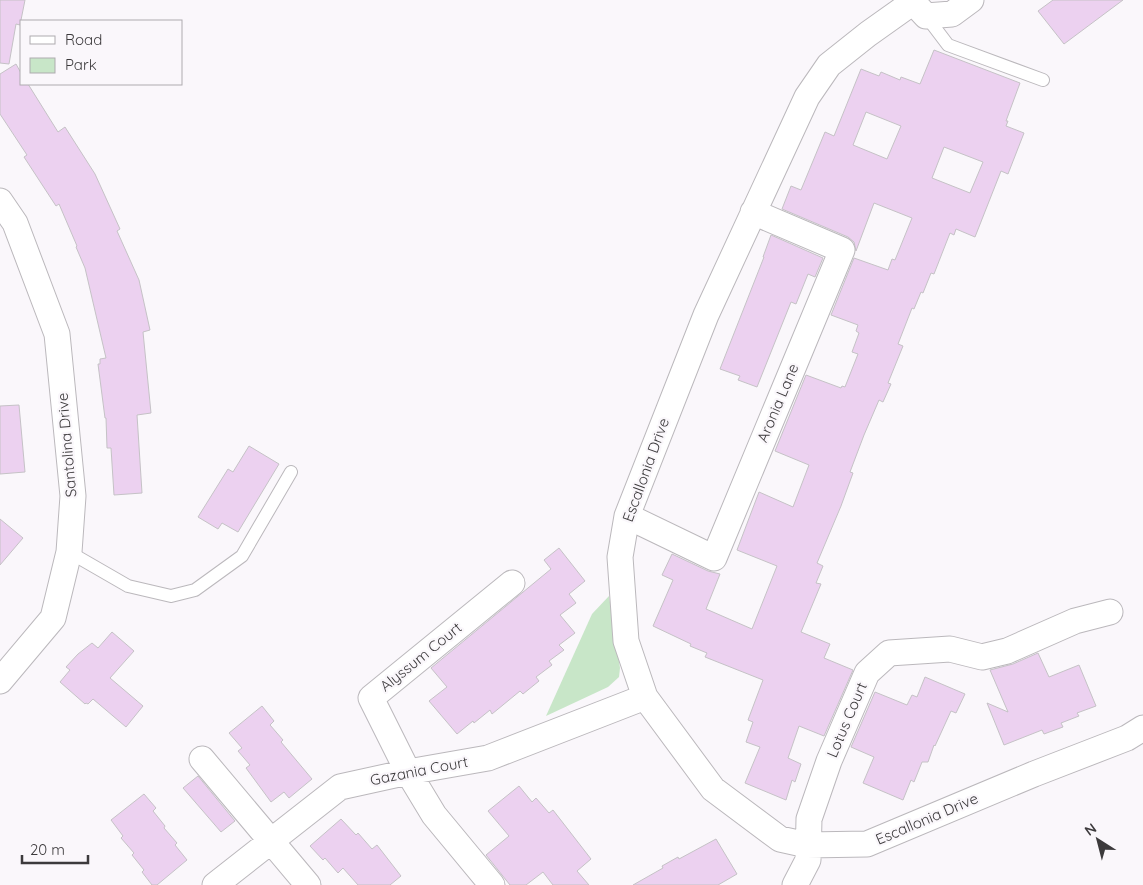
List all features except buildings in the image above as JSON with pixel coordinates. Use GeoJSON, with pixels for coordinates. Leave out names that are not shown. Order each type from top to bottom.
{"type":"FeatureCollection","features":[{"type":"Feature","properties":{"kind":"street"},"geometry":{"type":"LineString","coordinates":[[917,6],[952,14],[971,0]]}},
{"type":"Feature","properties":{"kind":"street","name":"Escallonia Drive"},"geometry":{"type":"LineString","coordinates":[[917,6],[868,34],[829,65],[807,97],[753,212],[706,315],[627,516],[620,558],[626,641],[645,697],[713,789],[780,839],[807,844],[867,844],[1034,774],[1138,738]]}},
{"type":"Feature","properties":{"kind":"street","name":"Santolina Drive"},"geometry":{"type":"LineString","coordinates":[[0,201],[15,224],[57,334],[73,496],[69,552],[53,618],[0,681]]}},
{"type":"Feature","properties":{"kind":"street","name":"Aronia Lane"},"geometry":{"type":"LineString","coordinates":[[627,516],[714,558],[842,250],[753,212]]}},
{"type":"Feature","properties":{"kind":"street","name":"Alyssum Court"},"geometry":{"type":"LineString","coordinates":[[408,772],[371,698],[512,583]]}},
{"type":"Feature","properties":{"kind":"street","name":"Lotus Court"},"geometry":{"type":"LineString","coordinates":[[795,885],[808,860],[809,819],[830,761],[867,673],[890,653],[950,649],[982,657],[1007,651],[1075,621],[1110,612]]}},
{"type":"Feature","properties":{"kind":"street","name":"Gazania Court"},"geometry":{"type":"LineString","coordinates":[[215,885],[340,787],[408,772],[488,758],[645,697]]}},
{"type":"Feature","properties":{"kind":"street"},"geometry":{"type":"LineString","coordinates":[[202,759],[308,885]]}},
{"type":"Feature","properties":{"kind":"street"},"geometry":{"type":"LineString","coordinates":[[408,772],[434,815],[492,885]]}},
{"type":"Feature","properties":{"kind":"lane"},"geometry":{"type":"LineString","coordinates":[[917,6],[948,44],[1043,80]]}},
{"type":"Feature","properties":{"kind":"lane"},"geometry":{"type":"LineString","coordinates":[[69,552],[128,586],[171,596],[194,590],[242,556],[291,472]]}},
{"type":"Feature","properties":{"kind":"green space"},"geometry":{"type":"Polygon","coordinates":[[[609,596],[620,668],[619,677],[608,687],[546,716],[592,614],[609,596]]]}}]}
